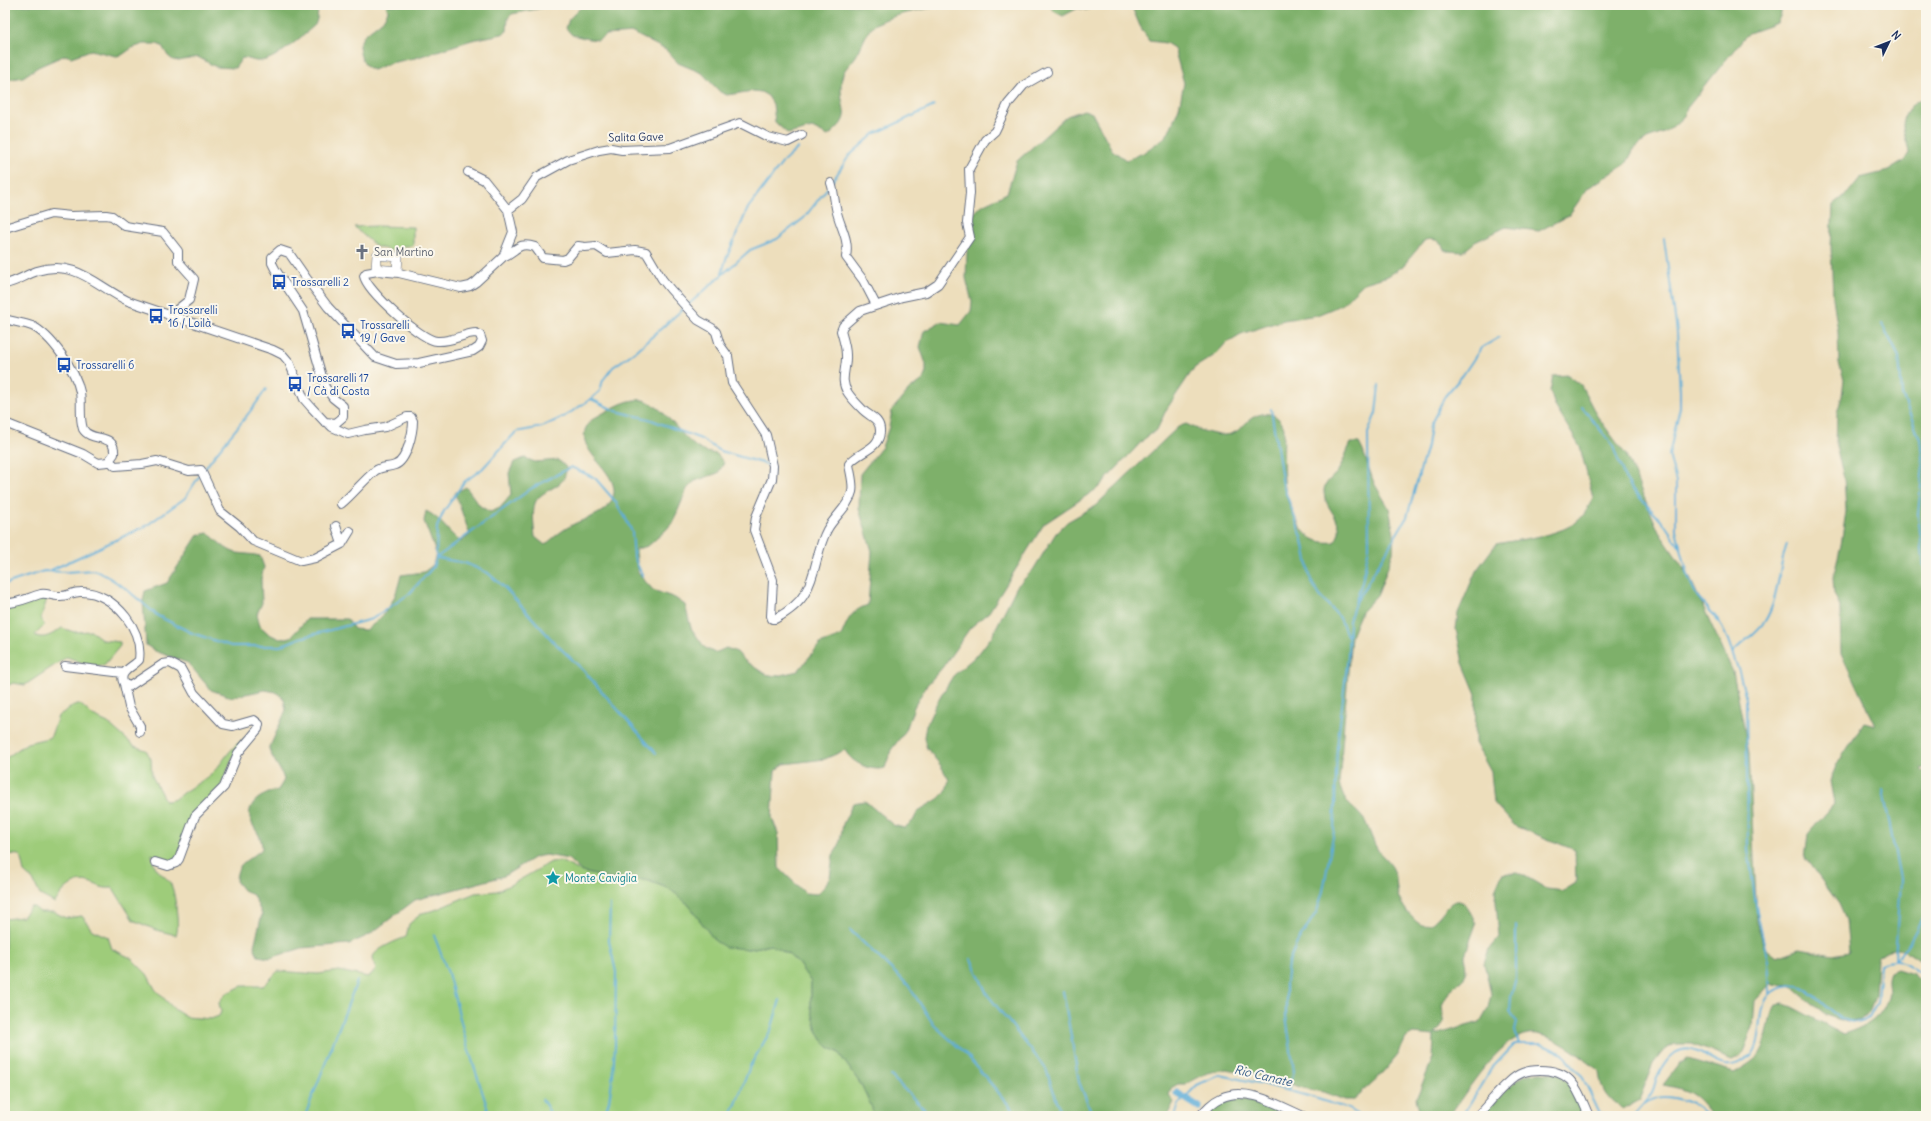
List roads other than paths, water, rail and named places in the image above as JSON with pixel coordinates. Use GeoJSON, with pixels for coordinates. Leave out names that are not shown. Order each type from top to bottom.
{"type":"FeatureCollection","features":[{"type":"Feature","properties":{"kind":"street"},"geometry":{"type":"LineString","coordinates":[[328,423],[339,422],[343,417],[343,406],[328,392],[322,381],[303,311],[273,266],[272,257],[278,251],[283,250],[289,253],[328,307],[363,345],[381,360],[396,364],[419,363],[473,351],[479,347],[482,341],[480,335],[474,332],[453,340],[438,341],[430,339],[412,328],[364,278],[371,272],[399,273],[461,288],[476,282],[503,257],[516,247],[522,245],[536,247],[543,258],[558,260],[568,258],[578,246],[596,246],[607,253],[635,250],[646,252],[662,279],[670,289],[698,320],[716,332],[720,345],[728,356],[732,383],[766,435],[773,472],[772,479],[754,524],[754,530],[769,565],[773,580],[772,619],[777,618],[794,606],[805,594],[813,573],[818,549],[827,529],[850,497],[853,490],[849,464],[853,459],[870,449],[877,442],[880,432],[879,424],[873,416],[864,411],[844,387],[842,378],[846,366],[846,353],[841,331],[843,326],[860,311],[876,305],[926,292],[938,284],[970,237],[967,223],[970,193],[969,169],[985,140],[995,131],[1008,104],[1024,85],[1047,72]]}},
{"type":"Feature","properties":{"kind":"street","name":"Salita Gave"},"geometry":{"type":"LineString","coordinates":[[508,210],[522,199],[537,177],[568,160],[599,150],[611,148],[622,150],[670,148],[740,123],[768,137],[788,142],[802,135]]}},
{"type":"Feature","properties":{"kind":"street"},"geometry":{"type":"LineString","coordinates":[[468,172],[484,180],[508,210],[513,232],[503,257]]}},
{"type":"Feature","properties":{"kind":"street"},"geometry":{"type":"LineString","coordinates":[[832,183],[835,196],[835,208],[849,246],[846,257],[863,280],[876,305]]}},
{"type":"Feature","properties":{"kind":"street"},"geometry":{"type":"LineString","coordinates":[[5,228],[51,214],[71,216],[109,216],[125,226],[163,232],[178,251],[178,261],[193,275],[194,281],[189,300],[168,316]]}},
{"type":"Feature","properties":{"kind":"street"},"geometry":{"type":"LineString","coordinates":[[5,284],[42,270],[58,268],[69,270],[88,277],[117,296],[168,316],[233,335],[283,355],[294,372],[304,399],[332,427],[348,434],[385,427],[410,417],[413,421],[413,426],[407,453],[402,460],[394,466],[384,467],[374,472],[341,504]]}},
{"type":"Feature","properties":{"kind":"street"},"geometry":{"type":"LineString","coordinates":[[5,319],[32,326],[53,344],[73,375],[79,388],[82,429],[91,437],[105,438],[111,443],[114,451],[110,461],[98,463],[83,454],[5,423]]}},
{"type":"Feature","properties":{"kind":"street"},"geometry":{"type":"LineString","coordinates":[[110,461],[113,465],[120,466],[142,464],[157,460],[189,471],[201,470],[220,511],[224,516],[240,527],[253,541],[294,559],[304,561],[315,558],[342,544],[350,531]]}},
{"type":"Feature","properties":{"kind":"street"},"geometry":{"type":"LineString","coordinates":[[336,526],[342,544]]}},
{"type":"Feature","properties":{"kind":"street"},"geometry":{"type":"LineString","coordinates":[[5,602],[11,603],[41,594],[59,596],[79,592],[98,595],[110,602],[131,624],[139,646],[140,660],[123,673],[65,666]]}},
{"type":"Feature","properties":{"kind":"street"},"geometry":{"type":"LineString","coordinates":[[124,684],[130,686],[163,664],[170,664],[181,669],[194,693],[223,724],[233,726],[254,720],[259,724],[258,729],[238,753],[224,787],[195,816],[179,859],[176,863],[168,866],[155,862]]}},
{"type":"Feature","properties":{"kind":"street"},"geometry":{"type":"LineString","coordinates":[[123,673],[122,677],[129,707],[140,726],[140,732]]}},
{"type":"Feature","properties":{"kind":"street"},"geometry":{"type":"LineString","coordinates":[[1477,1116],[1489,1105],[1508,1083],[1524,1072],[1530,1070],[1552,1070],[1566,1076],[1574,1084],[1590,1116]]}},
{"type":"Feature","properties":{"kind":"street"},"geometry":{"type":"LineString","coordinates":[[1200,1116],[1220,1098],[1236,1094],[1252,1095],[1303,1116]]}},
{"type":"Feature","properties":{"kind":"waterway"},"geometry":{"type":"LineString","coordinates":[[832,182],[849,156],[874,134],[934,106]]}},
{"type":"Feature","properties":{"kind":"waterway"},"geometry":{"type":"LineString","coordinates":[[722,273],[726,259],[748,208],[783,162],[798,148]]}},
{"type":"Feature","properties":{"kind":"waterway"},"geometry":{"type":"LineString","coordinates":[[688,305],[750,250],[777,239],[804,218],[829,186]]}},
{"type":"Feature","properties":{"kind":"waterway"},"geometry":{"type":"LineString","coordinates":[[1664,239],[1677,332],[1680,391],[1680,407],[1669,455],[1676,482],[1676,530],[1689,579],[1697,596],[1719,621],[1728,640],[1740,675],[1746,699],[1748,849],[1757,912],[1768,961],[1770,992]]}},
{"type":"Feature","properties":{"kind":"waterway"},"geometry":{"type":"LineString","coordinates":[[5,584],[44,571],[67,572],[94,570],[125,588],[158,616],[192,633],[231,646],[280,646],[300,638],[372,619],[409,594],[433,567],[436,558],[437,527],[444,511],[464,482],[482,469],[516,432],[542,427],[565,416],[591,399],[600,391],[603,380],[613,367],[636,351],[684,308]]}},
{"type":"Feature","properties":{"kind":"waterway"},"geometry":{"type":"LineString","coordinates":[[1882,324],[1899,357],[1902,395],[1920,439],[1923,466],[1918,514],[1926,585]]}},
{"type":"Feature","properties":{"kind":"waterway"},"geometry":{"type":"LineString","coordinates":[[1356,602],[1407,517],[1427,446],[1430,426],[1445,396],[1463,375],[1481,348],[1500,337]]}},
{"type":"Feature","properties":{"kind":"waterway"},"geometry":{"type":"LineString","coordinates":[[1288,1091],[1294,1071],[1286,1016],[1286,983],[1288,963],[1297,943],[1317,911],[1323,891],[1334,831],[1337,748],[1348,656],[1349,621],[1362,582],[1369,547],[1368,433],[1376,413],[1379,385]]}},
{"type":"Feature","properties":{"kind":"waterway"},"geometry":{"type":"LineString","coordinates":[[204,470],[266,389]]}},
{"type":"Feature","properties":{"kind":"waterway"},"geometry":{"type":"LineString","coordinates":[[591,399],[616,411],[649,419],[701,439],[720,451],[769,465]]}},
{"type":"Feature","properties":{"kind":"waterway"},"geometry":{"type":"LineString","coordinates":[[1582,407],[1612,444],[1625,478],[1633,490],[1665,525],[1679,546]]}},
{"type":"Feature","properties":{"kind":"waterway"},"geometry":{"type":"LineString","coordinates":[[1271,409],[1283,485],[1303,540],[1311,581],[1320,596],[1340,618],[1348,638]]}},
{"type":"Feature","properties":{"kind":"waterway"},"geometry":{"type":"LineString","coordinates":[[436,558],[532,488],[571,467],[595,478],[615,501],[632,532],[634,557],[643,577]]}},
{"type":"Feature","properties":{"kind":"waterway"},"geometry":{"type":"LineString","coordinates":[[49,571],[146,526],[185,498],[200,475]]}},
{"type":"Feature","properties":{"kind":"waterway"},"geometry":{"type":"LineString","coordinates":[[1732,653],[1757,630],[1765,621],[1770,612],[1776,593],[1787,544]]}},
{"type":"Feature","properties":{"kind":"waterway"},"geometry":{"type":"LineString","coordinates":[[437,558],[465,563],[488,573],[506,589],[553,641],[583,670],[656,753]]}},
{"type":"Feature","properties":{"kind":"waterway"},"geometry":{"type":"LineString","coordinates":[[1883,790],[1900,879],[1895,960]]}},
{"type":"Feature","properties":{"kind":"waterway"},"geometry":{"type":"LineString","coordinates":[[604,1116],[609,1101],[615,1045],[616,972],[609,941],[610,904]]}},
{"type":"Feature","properties":{"kind":"waterway"},"geometry":{"type":"LineString","coordinates":[[1896,960],[1910,941],[1926,912]]}},
{"type":"Feature","properties":{"kind":"waterway"},"geometry":{"type":"LineString","coordinates":[[1516,926],[1516,978],[1511,996],[1510,1011],[1517,1022],[1515,1031],[1519,1044]]}},
{"type":"Feature","properties":{"kind":"waterway"},"geometry":{"type":"LineString","coordinates":[[850,930],[908,985],[934,1025],[966,1054],[1013,1110],[1016,1116]]}},
{"type":"Feature","properties":{"kind":"waterway"},"geometry":{"type":"LineString","coordinates":[[434,935],[448,973],[466,1041],[490,1116]]}},
{"type":"Feature","properties":{"kind":"waterway"},"geometry":{"type":"LineString","coordinates":[[971,959],[987,994],[1046,1069],[1062,1116]]}},
{"type":"Feature","properties":{"kind":"waterway","name":"Rio Canate"},"geometry":{"type":"LineString","coordinates":[[1633,1116],[1653,1090],[1661,1069],[1675,1053],[1684,1049],[1692,1050],[1724,1065],[1732,1065],[1749,1058],[1757,1046],[1764,1005],[1774,990],[1794,986],[1801,987],[1811,993],[1833,1013],[1841,1018],[1859,1022],[1869,1018],[1877,1003],[1880,964],[1900,961],[1926,977]]}},
{"type":"Feature","properties":{"kind":"waterway"},"geometry":{"type":"LineString","coordinates":[[305,1116],[357,981]]}},
{"type":"Feature","properties":{"kind":"waterway"},"geometry":{"type":"LineString","coordinates":[[1063,991],[1079,1082],[1093,1116]]}},
{"type":"Feature","properties":{"kind":"waterway"},"geometry":{"type":"LineString","coordinates":[[730,1116],[750,1066],[771,1030],[780,1000]]}},
{"type":"Feature","properties":{"kind":"waterway","name":"Rio Canate"},"geometry":{"type":"LineString","coordinates":[[1462,1116],[1491,1069],[1515,1044],[1541,1044],[1563,1054],[1582,1076],[1602,1116]]}},
{"type":"Feature","properties":{"kind":"waterway","name":"Rio Canate"},"geometry":{"type":"LineString","coordinates":[[1175,1116],[1179,1104],[1197,1085],[1220,1075],[1263,1084],[1308,1096],[1349,1109],[1361,1116]]}},
{"type":"Feature","properties":{"kind":"waterway"},"geometry":{"type":"LineString","coordinates":[[891,1076],[931,1116]]}},
{"type":"Feature","properties":{"kind":"waterway","name":"Rio Canate"},"geometry":{"type":"LineString","coordinates":[[1177,1093],[1199,1107]]}},
{"type":"Feature","properties":{"kind":"waterway"},"geometry":{"type":"LineString","coordinates":[[1645,1103],[1661,1097],[1675,1098],[1694,1105],[1707,1116]]}},
{"type":"Feature","properties":{"kind":"waterway"},"geometry":{"type":"LineString","coordinates":[[542,1099],[552,1116]]}},
{"type":"Feature","properties":{"kind":"place","name":"San Martino"},"geometry":{"type":"Point","coordinates":[362,252]}},
{"type":"Feature","properties":{"kind":"place","name":"Trossarelli 2"},"geometry":{"type":"Point","coordinates":[279,282]}},
{"type":"Feature","properties":{"kind":"place","name":"Trossarelli 16 / Loilà"},"geometry":{"type":"Point","coordinates":[156,316]}},
{"type":"Feature","properties":{"kind":"place","name":"Trossarelli 19 / Gave"},"geometry":{"type":"Point","coordinates":[348,331]}},
{"type":"Feature","properties":{"kind":"place","name":"Trossarelli 6"},"geometry":{"type":"Point","coordinates":[64,365]}},
{"type":"Feature","properties":{"kind":"place","name":"Trossarelli 17 / Cà di Costa"},"geometry":{"type":"Point","coordinates":[295,384]}},
{"type":"Feature","properties":{"kind":"place","name":"Monte Caviglia"},"geometry":{"type":"Point","coordinates":[553,878]}}]}
